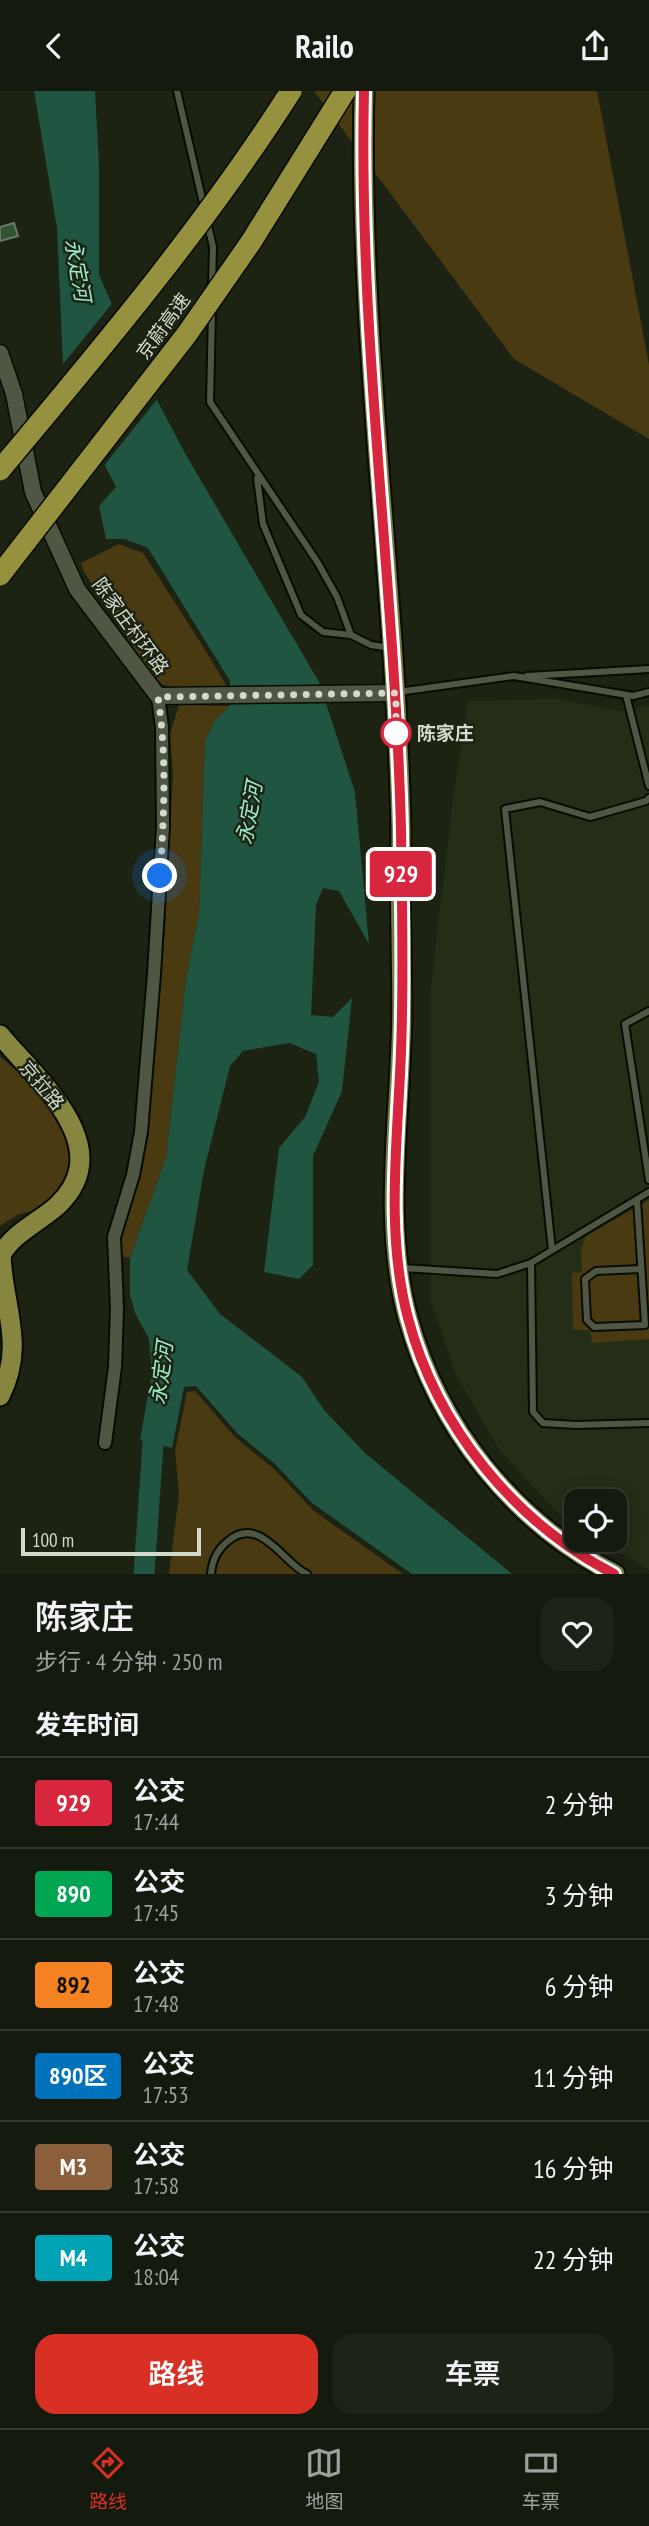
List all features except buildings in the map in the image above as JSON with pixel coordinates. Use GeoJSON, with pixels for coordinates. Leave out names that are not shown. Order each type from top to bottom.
{"type":"FeatureCollection","features":[{"type":"Feature","properties":{"kind":"highway","name":"京蔚高速"},"geometry":{"type":"LineString","coordinates":[[0,470],[139,302],[265,132],[291,91]]}},
{"type":"Feature","properties":{"kind":"highway","name":"京蔚高速"},"geometry":{"type":"LineString","coordinates":[[0,575],[187,334],[251,242],[345,91]]}},
{"type":"Feature","properties":{"kind":"highway","name":"京拉路"},"geometry":{"type":"LineString","coordinates":[[0,1035],[65,1110],[81,1153],[75,1183],[58,1205],[6,1245],[1,1255],[14,1341],[13,1364],[0,1396]]}},
{"type":"Feature","properties":{"kind":"main road"},"geometry":{"type":"LineString","coordinates":[[364,91],[362,175],[370,372],[396,693],[401,829],[402,1030],[396,1190],[398,1268],[408,1319],[423,1363],[446,1413],[473,1456],[514,1500],[548,1530],[615,1574]]}},
{"type":"Feature","properties":{"kind":"street","name":"陈家庄村环路"},"geometry":{"type":"LineString","coordinates":[[0,353],[14,394],[33,492],[77,589],[158,697],[396,693]]}},
{"type":"Feature","properties":{"kind":"street"},"geometry":{"type":"LineString","coordinates":[[0,457],[24,447]]}},
{"type":"Feature","properties":{"kind":"street"},"geometry":{"type":"LineString","coordinates":[[104,1443],[115,1367],[117,1308],[114,1237],[133,1175],[141,1132],[153,987],[163,827],[162,727],[158,697]]}},
{"type":"Feature","properties":{"kind":"lane"},"geometry":{"type":"LineString","coordinates":[[177,91],[213,247],[210,402],[318,563],[337,597],[351,635]]}},
{"type":"Feature","properties":{"kind":"lane"},"geometry":{"type":"LineString","coordinates":[[256,474],[263,524],[301,615],[323,632],[351,635],[371,645],[392,648]]}},
{"type":"Feature","properties":{"kind":"lane"},"geometry":{"type":"LineString","coordinates":[[396,693],[514,676],[649,669]]}},
{"type":"Feature","properties":{"kind":"lane"},"geometry":{"type":"LineString","coordinates":[[514,676],[633,696],[649,692]]}},
{"type":"Feature","properties":{"kind":"lane"},"geometry":{"type":"LineString","coordinates":[[626,695],[649,786]]}},
{"type":"Feature","properties":{"kind":"lane"},"geometry":{"type":"LineString","coordinates":[[552,1250],[505,809],[540,802],[590,817],[649,798]]}},
{"type":"Feature","properties":{"kind":"lane"},"geometry":{"type":"LineString","coordinates":[[649,1011],[625,1024],[649,1180]]}},
{"type":"Feature","properties":{"kind":"lane"},"geometry":{"type":"LineString","coordinates":[[398,1268],[497,1274],[531,1263],[649,1192]]}},
{"type":"Feature","properties":{"kind":"lane"},"geometry":{"type":"LineString","coordinates":[[637,1200],[645,1325],[594,1327],[587,1320],[585,1279],[596,1271],[641,1269]]}},
{"type":"Feature","properties":{"kind":"lane"},"geometry":{"type":"LineString","coordinates":[[531,1263],[533,1412],[542,1423],[649,1423]]}},
{"type":"Feature","properties":{"kind":"lane"},"geometry":{"type":"LineString","coordinates":[[211,1574],[218,1550],[231,1538],[244,1534],[262,1537],[277,1547],[297,1570],[307,1574]]}},
{"type":"Feature","properties":{"kind":"shaded area"},"geometry":{"type":"Polygon","coordinates":[[[314,91],[597,91],[649,365],[649,439],[514,359],[314,91]]]}},
{"type":"Feature","properties":{"kind":"shaded area"},"geometry":{"type":"Polygon","coordinates":[[[119,544],[143,553],[228,688],[196,690],[163,685],[150,672],[84,572],[81,563],[119,544]]]}},
{"type":"Feature","properties":{"kind":"shaded area"},"geometry":{"type":"Polygon","coordinates":[[[558,699],[620,711],[649,706],[649,1570],[618,1552],[627,1552],[627,1489],[564,1489],[564,1519],[500,1451],[456,1375],[431,1301],[431,985],[468,701],[558,699]]]}},
{"type":"Feature","properties":{"kind":"shaded area"},"geometry":{"type":"Polygon","coordinates":[[[179,705],[230,706],[215,720],[205,741],[199,913],[186,979],[166,1158],[130,1258],[114,1255],[142,1171],[151,1100],[165,930],[173,775],[170,734],[179,705]]]}},
{"type":"Feature","properties":{"kind":"shaded area"},"geometry":{"type":"Polygon","coordinates":[[[0,1057],[38,1088],[61,1121],[74,1157],[65,1189],[43,1208],[17,1215],[0,1226],[0,1057]]]}},
{"type":"Feature","properties":{"kind":"shaded area"},"geometry":{"type":"Polygon","coordinates":[[[649,1200],[649,1339],[592,1343],[590,1330],[573,1330],[572,1273],[582,1272],[581,1249],[586,1236],[649,1200]]]}},
{"type":"Feature","properties":{"kind":"shaded area"},"geometry":{"type":"Polygon","coordinates":[[[195,1391],[235,1437],[274,1469],[314,1511],[403,1574],[169,1574],[179,1495],[175,1451],[187,1392],[195,1391]]]}},
{"type":"Feature","properties":{"kind":"water"},"geometry":{"type":"Polygon","coordinates":[[[34,91],[95,91],[99,168],[99,275],[140,368],[186,455],[319,682],[355,792],[369,944],[339,891],[323,888],[316,905],[311,1015],[333,1017],[352,998],[342,1091],[313,1156],[313,1265],[299,1279],[264,1272],[279,1148],[305,1117],[319,1082],[316,1054],[289,1043],[243,1051],[230,1066],[204,1170],[187,1270],[220,1314],[302,1377],[324,1410],[365,1453],[512,1574],[412,1574],[312,1503],[274,1463],[238,1434],[196,1386],[184,1387],[172,1448],[140,1440],[152,1372],[149,1339],[135,1313],[130,1295],[130,1258],[166,1158],[186,979],[199,913],[205,741],[215,720],[230,706],[230,681],[148,548],[125,539],[106,539],[99,506],[116,487],[64,386],[57,228],[34,91]]]}},
{"type":"Feature","properties":{"kind":"pier"},"geometry":{"type":"Polygon","coordinates":[[[114,301],[159,397],[102,468],[61,387],[60,368],[114,301]]]}},
{"type":"Feature","properties":{"kind":"waterway","name":"永定河"},"geometry":{"type":"LineString","coordinates":[[144,1574],[155,1415]]}},
{"type":"Feature","properties":{"kind":"bus line","name":"929"},"geometry":{"type":"LineString","coordinates":[[364,91],[362,175],[370,372],[396,693],[401,829],[402,1030],[396,1190],[396,1238],[400,1280],[408,1319],[423,1363],[446,1413],[473,1456],[514,1500],[548,1530],[614,1574]]}},
{"type":"Feature","properties":{"kind":"place","name":"陈家庄"},"geometry":{"type":"Point","coordinates":[396,733]}},
{"type":"Feature","properties":{"kind":"route"},"geometry":{"type":"LineString","coordinates":[[160,876],[163,827],[162,727],[158,697],[396,693],[396,733]]}}]}
